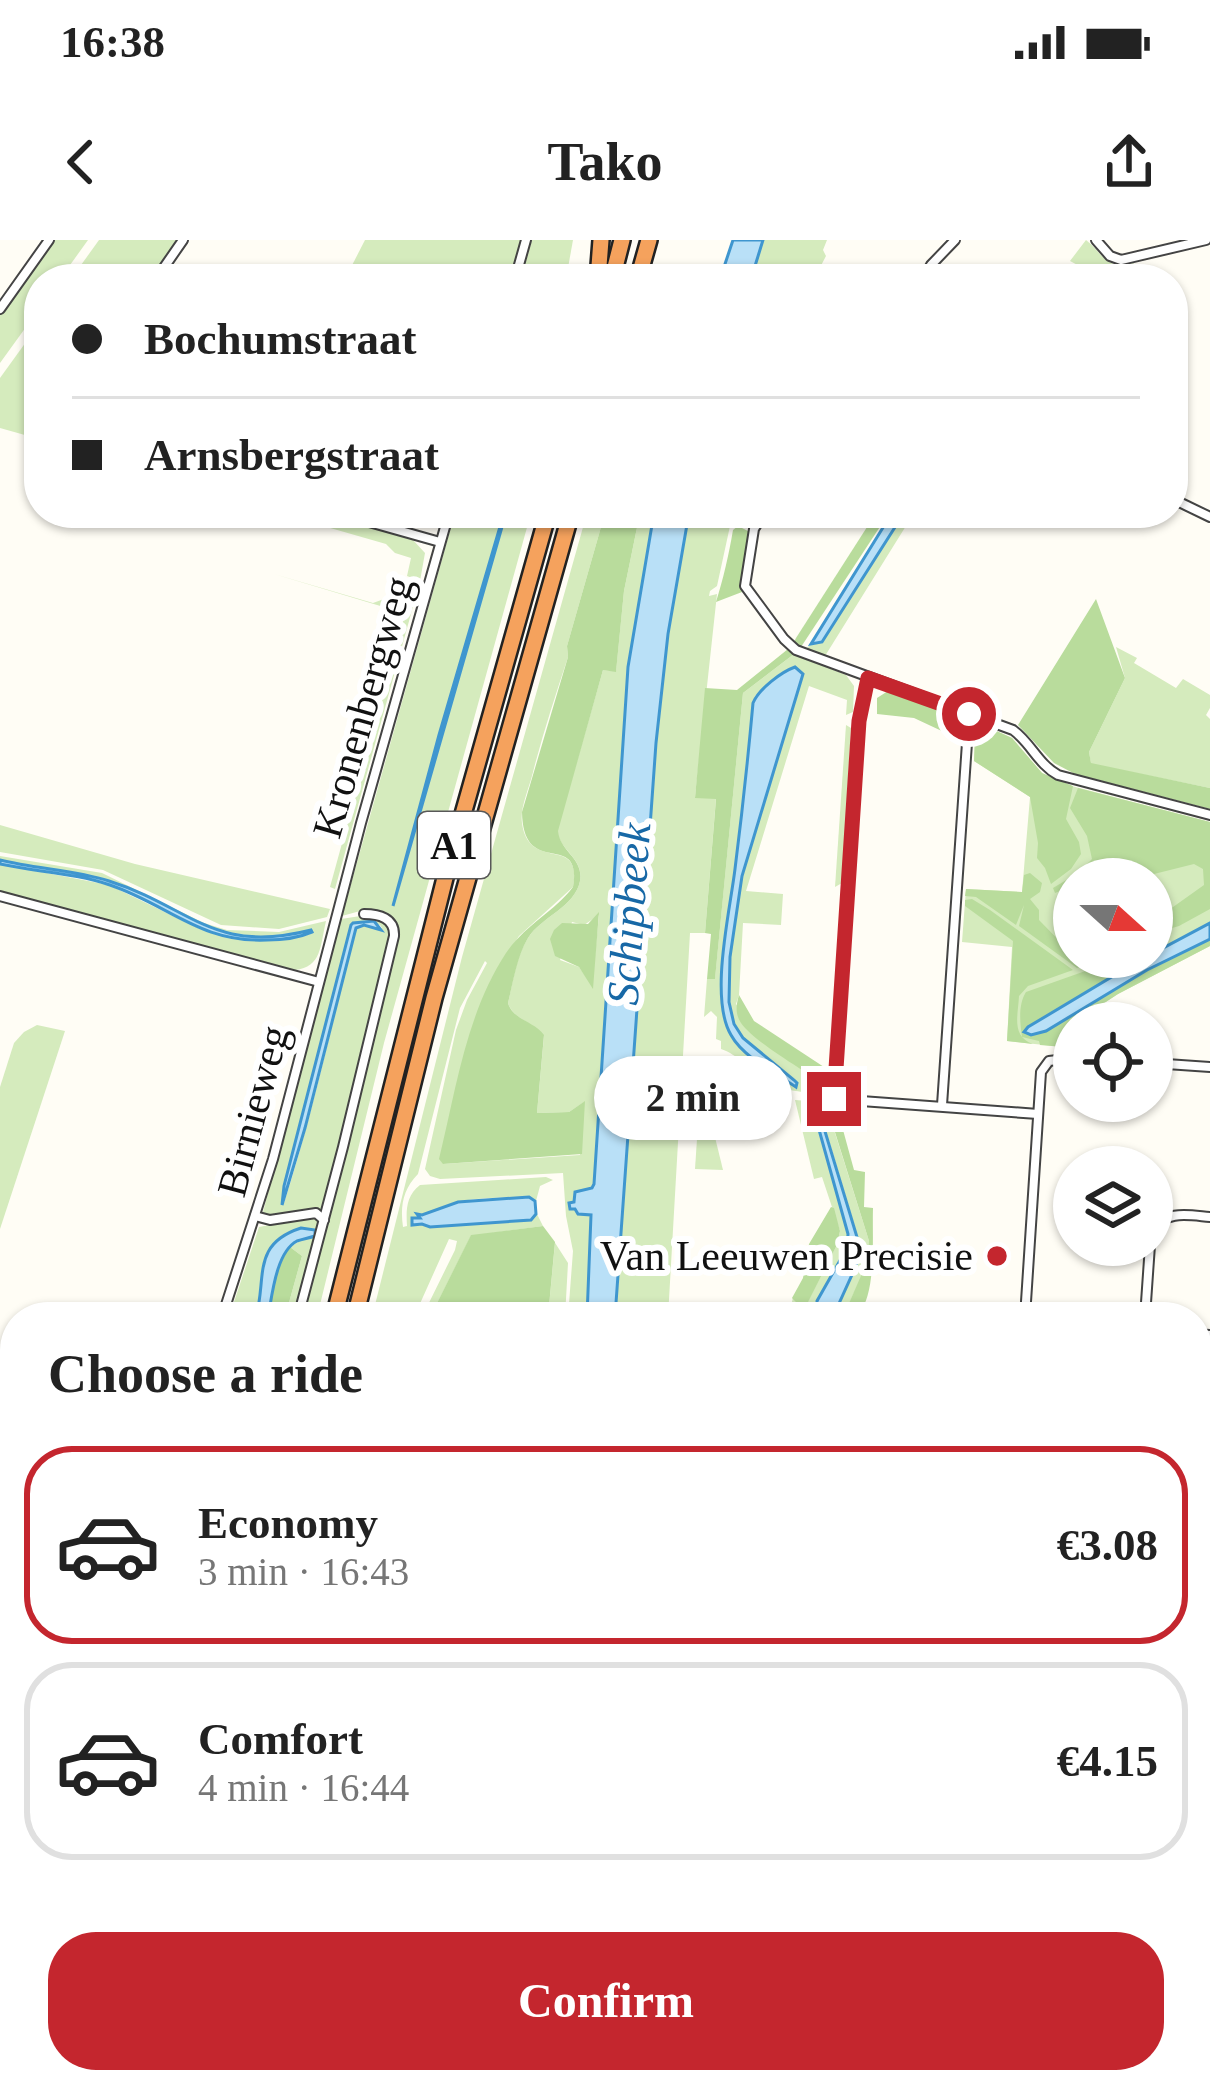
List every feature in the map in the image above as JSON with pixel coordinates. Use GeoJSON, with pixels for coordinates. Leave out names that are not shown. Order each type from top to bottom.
{"type":"FeatureCollection","features":[{"type":"Feature","properties":{"kind":"highway","name":"A1"},"geometry":{"type":"LineString","coordinates":[[338,1302],[445,878],[544,528]]}},
{"type":"Feature","properties":{"kind":"highway","name":"A1"},"geometry":{"type":"LineString","coordinates":[[359,1302],[440,979],[567,528]]}},
{"type":"Feature","properties":{"kind":"street"},"geometry":{"type":"LineString","coordinates":[[932,264],[955,240]]}},
{"type":"Feature","properties":{"kind":"street"},"geometry":{"type":"LineString","coordinates":[[1096,240],[1110,256],[1121,260],[1206,240]]}},
{"type":"Feature","properties":{"kind":"street"},"geometry":{"type":"LineString","coordinates":[[0,309],[24,275]]}},
{"type":"Feature","properties":{"kind":"street"},"geometry":{"type":"LineString","coordinates":[[390,528],[440,542]]}},
{"type":"Feature","properties":{"kind":"street","name":"Kronenbergweg"},"geometry":{"type":"LineString","coordinates":[[335,918],[444,528]]}},
{"type":"Feature","properties":{"kind":"street"},"geometry":{"type":"LineString","coordinates":[[755,528],[746,590],[796,650],[1013,730],[1058,775],[1210,815]]}},
{"type":"Feature","properties":{"kind":"street"},"geometry":{"type":"LineString","coordinates":[[868,678],[857,742],[834,1099],[1038,1114]]}},
{"type":"Feature","properties":{"kind":"street"},"geometry":{"type":"LineString","coordinates":[[942,1106],[969,714]]}},
{"type":"Feature","properties":{"kind":"street"},"geometry":{"type":"LineString","coordinates":[[0,896],[319,982]]}},
{"type":"Feature","properties":{"kind":"street"},"geometry":{"type":"LineString","coordinates":[[302,1302],[394,936],[387,919],[364,914]]}},
{"type":"Feature","properties":{"kind":"street","name":"Birnieweg"},"geometry":{"type":"LineString","coordinates":[[227,1302],[273,1159],[335,918]]}},
{"type":"Feature","properties":{"kind":"street"},"geometry":{"type":"LineString","coordinates":[[1026,1302],[1041,1072],[1053,1060]]}},
{"type":"Feature","properties":{"kind":"street"},"geometry":{"type":"LineString","coordinates":[[1173,1064],[1210,1067]]}},
{"type":"Feature","properties":{"kind":"street"},"geometry":{"type":"LineString","coordinates":[[255,1216],[270,1220],[316,1213],[324,1220]]}},
{"type":"Feature","properties":{"kind":"street"},"geometry":{"type":"LineString","coordinates":[[1173,1215],[1210,1217]]}},
{"type":"Feature","properties":{"kind":"street"},"geometry":{"type":"LineString","coordinates":[[1146,1302],[1149,1266]]}},
{"type":"Feature","properties":{"kind":"green space"},"geometry":{"type":"Polygon","coordinates":[[[51,240],[88,240],[71,264],[34,264],[51,240]]]}},
{"type":"Feature","properties":{"kind":"green space"},"geometry":{"type":"Polygon","coordinates":[[[99,240],[177,240],[160,264],[82,264],[99,240]]]}},
{"type":"Feature","properties":{"kind":"green space"},"geometry":{"type":"Polygon","coordinates":[[[365,240],[521,240],[514,264],[353,264],[365,240]]]}},
{"type":"Feature","properties":{"kind":"green space"},"geometry":{"type":"Polygon","coordinates":[[[532,240],[573,240],[569,264],[525,264],[532,240]]]}},
{"type":"Feature","properties":{"kind":"green space"},"geometry":{"type":"Polygon","coordinates":[[[763,240],[827,240],[822,264],[756,264],[763,240]]]}},
{"type":"Feature","properties":{"kind":"green space"},"geometry":{"type":"Polygon","coordinates":[[[1086,240],[1106,260],[1118,264],[1076,264],[1070,261],[1086,240]]]}},
{"type":"Feature","properties":{"kind":"green space"},"geometry":{"type":"Polygon","coordinates":[[[24,279],[24,330],[0,363],[0,313],[24,279]]]}},
{"type":"Feature","properties":{"kind":"green space"},"geometry":{"type":"Polygon","coordinates":[[[24,345],[24,435],[0,428],[0,378],[24,345]]]}},
{"type":"Feature","properties":{"kind":"green space"},"geometry":{"type":"Polygon","coordinates":[[[330,528],[371,528],[413,540],[425,553],[420,581],[407,576],[411,558],[386,544],[330,528]]]}},
{"type":"Feature","properties":{"kind":"green space"},"geometry":{"type":"Polygon","coordinates":[[[451,528],[500,528],[394,906],[502,528],[527,528],[384,1043],[321,1302],[306,1302],[397,933],[396,926],[360,911],[342,916],[451,528]]]}},
{"type":"Feature","properties":{"kind":"green space"},"geometry":{"type":"Polygon","coordinates":[[[583,528],[601,528],[522,811],[527,838],[534,847],[570,861],[573,887],[519,936],[491,980],[443,1164],[580,1155],[584,1102],[569,1112],[537,1113],[544,1036],[508,1003],[528,938],[572,898],[580,881],[579,866],[557,831],[603,670],[616,671],[624,591],[637,528],[651,528],[628,667],[594,1184],[575,1192],[578,1214],[591,1215],[588,1302],[569,1302],[573,1251],[563,1173],[440,1179],[425,1169],[456,1030],[485,961],[460,1008],[418,1174],[404,1198],[403,1227],[407,1226],[409,1199],[420,1185],[546,1177],[553,1180],[540,1186],[536,1201],[528,1197],[466,1200],[412,1219],[413,1225],[430,1227],[531,1220],[537,1214],[543,1226],[471,1236],[438,1302],[429,1302],[455,1250],[457,1241],[449,1239],[421,1302],[376,1302],[462,957],[583,528]],[[599,915],[584,925],[572,922],[560,960],[579,967],[592,985],[599,915]]]}},
{"type":"Feature","properties":{"kind":"green space"},"geometry":{"type":"Polygon","coordinates":[[[601,528],[637,528],[624,591],[616,672],[603,670],[558,831],[579,866],[580,881],[572,898],[528,938],[508,1003],[544,1035],[537,1113],[569,1112],[585,1101],[582,1154],[443,1164],[439,1159],[464,1053],[492,977],[514,943],[573,887],[569,860],[532,845],[522,812],[568,657],[567,646],[601,528]]]}},
{"type":"Feature","properties":{"kind":"green space"},"geometry":{"type":"Polygon","coordinates":[[[686,528],[730,528],[717,586],[709,596],[717,594],[695,797],[716,798],[705,933],[690,933],[669,1302],[617,1302],[656,743],[686,528]]]}},
{"type":"Feature","properties":{"kind":"green space"},"geometry":{"type":"Polygon","coordinates":[[[866,528],[879,528],[801,647],[794,642],[866,528]]]}},
{"type":"Feature","properties":{"kind":"green space"},"geometry":{"type":"Polygon","coordinates":[[[894,528],[905,528],[825,656],[806,649],[822,642],[894,528]]]}},
{"type":"Feature","properties":{"kind":"green space"},"geometry":{"type":"Polygon","coordinates":[[[733,530],[750,532],[742,592],[716,602],[726,567],[733,530]]]}},
{"type":"Feature","properties":{"kind":"green space"},"geometry":{"type":"Polygon","coordinates":[[[274,574],[373,603],[384,599],[383,605],[393,609],[400,599],[414,603],[335,889],[330,887],[404,618],[397,611],[274,574]]]}},
{"type":"Feature","properties":{"kind":"green space"},"geometry":{"type":"Polygon","coordinates":[[[1096,599],[1125,678],[1089,752],[1091,763],[1210,788],[1210,809],[1075,774],[1054,763],[1018,725],[1096,599]]]}},
{"type":"Feature","properties":{"kind":"green space"},"geometry":{"type":"Polygon","coordinates":[[[1116,647],[1176,688],[1183,679],[1210,695],[1206,715],[1210,719],[1210,788],[1091,764],[1089,752],[1125,678],[1116,647]]]}},
{"type":"Feature","properties":{"kind":"green space"},"geometry":{"type":"Polygon","coordinates":[[[788,649],[794,654],[743,693],[715,979],[707,979],[711,934],[705,933],[716,799],[695,798],[705,688],[737,690],[788,649]]]}},
{"type":"Feature","properties":{"kind":"green space"},"geometry":{"type":"Polygon","coordinates":[[[794,654],[846,675],[854,686],[853,712],[846,715],[847,700],[809,686],[746,891],[783,894],[781,925],[743,923],[736,1004],[756,1036],[828,1087],[828,1094],[769,1083],[721,1049],[716,1039],[717,1017],[711,1011],[704,1017],[707,979],[715,978],[743,693],[794,654]],[[789,668],[755,696],[753,703],[722,977],[725,1019],[736,1043],[796,1086],[743,1038],[729,1002],[730,957],[742,876],[803,674],[789,668]]]}},
{"type":"Feature","properties":{"kind":"green space"},"geometry":{"type":"Polygon","coordinates":[[[888,691],[953,715],[959,720],[961,740],[914,718],[877,714],[877,698],[888,691]]]}},
{"type":"Feature","properties":{"kind":"green space"},"geometry":{"type":"Polygon","coordinates":[[[846,725],[851,728],[842,883],[835,887],[846,725]]]}},
{"type":"Feature","properties":{"kind":"green space"},"geometry":{"type":"Polygon","coordinates":[[[992,729],[1012,738],[1042,773],[1060,783],[1210,822],[1210,946],[1173,965],[1173,858],[1053,858],[1053,978],[1149,978],[1106,1002],[1053,1002],[1053,1046],[1007,1041],[1012,947],[962,942],[966,889],[1022,892],[1030,797],[974,761],[975,737],[992,729]]]}},
{"type":"Feature","properties":{"kind":"green space"},"geometry":{"type":"Polygon","coordinates":[[[992,729],[1012,738],[1042,773],[1073,786],[1066,819],[1081,854],[1053,858],[1051,884],[1037,858],[1030,797],[974,761],[975,737],[992,729]]]}},
{"type":"Feature","properties":{"kind":"green space"},"geometry":{"type":"Polygon","coordinates":[[[1078,788],[1210,822],[1210,909],[1173,928],[1173,907],[1204,885],[1203,869],[1194,864],[1173,869],[1173,858],[1092,858],[1087,836],[1070,808],[1078,788]]]}},
{"type":"Feature","properties":{"kind":"green space"},"geometry":{"type":"Polygon","coordinates":[[[0,825],[135,864],[330,909],[327,917],[279,929],[221,925],[103,870],[0,852],[0,825]]]}},
{"type":"Feature","properties":{"kind":"green space"},"geometry":{"type":"Polygon","coordinates":[[[0,856],[102,873],[227,930],[279,932],[326,921],[321,947],[310,965],[295,970],[0,891],[0,864],[109,885],[200,929],[230,936],[111,881],[0,860],[0,856]],[[312,930],[282,936],[232,936],[254,941],[289,939],[312,930]]]}},
{"type":"Feature","properties":{"kind":"green space"},"geometry":{"type":"Polygon","coordinates":[[[1030,873],[1042,883],[1040,892],[1030,899],[1039,910],[1039,920],[1053,934],[1053,951],[1019,926],[1024,905],[1016,925],[976,897],[965,896],[966,889],[1022,892],[1024,875],[1030,873]]]}},
{"type":"Feature","properties":{"kind":"green space"},"geometry":{"type":"Polygon","coordinates":[[[965,900],[990,910],[1053,956],[1053,977],[1028,986],[1019,996],[1019,1031],[1033,1044],[1007,1041],[1013,941],[965,906],[965,900]]]}},
{"type":"Feature","properties":{"kind":"green space"},"geometry":{"type":"Polygon","coordinates":[[[599,912],[593,989],[579,967],[555,956],[550,939],[562,923],[588,924],[599,912]]]}},
{"type":"Feature","properties":{"kind":"green space"},"geometry":{"type":"Polygon","coordinates":[[[367,915],[382,919],[392,930],[325,1210],[266,1216],[263,1212],[341,919],[367,915]],[[363,921],[351,925],[282,1203],[356,928],[364,925],[379,930],[380,925],[363,921]]]}},
{"type":"Feature","properties":{"kind":"green space"},"geometry":{"type":"Polygon","coordinates":[[[1210,939],[1210,946],[1173,965],[1173,957],[1210,939]]]}},
{"type":"Feature","properties":{"kind":"green space"},"geometry":{"type":"Polygon","coordinates":[[[1066,978],[1110,978],[1070,1002],[1053,1002],[1053,1012],[1028,1027],[1053,1015],[1053,1046],[1022,1037],[1026,992],[1066,978]]]}},
{"type":"Feature","properties":{"kind":"green space"},"geometry":{"type":"Polygon","coordinates":[[[1129,978],[1149,978],[1106,1002],[1080,1002],[1129,978]]]}},
{"type":"Feature","properties":{"kind":"green space"},"geometry":{"type":"Polygon","coordinates":[[[739,995],[754,1021],[824,1067],[828,1087],[748,1031],[738,1016],[739,995]]]}},
{"type":"Feature","properties":{"kind":"green space"},"geometry":{"type":"Polygon","coordinates":[[[37,1025],[65,1031],[0,1229],[0,1087],[14,1043],[37,1025]]]}},
{"type":"Feature","properties":{"kind":"green space"},"geometry":{"type":"Polygon","coordinates":[[[704,1060],[734,1073],[760,1100],[749,1097],[743,1085],[729,1084],[711,1098],[717,1117],[692,1117],[692,1112],[698,1112],[701,1071],[695,1070],[704,1060]]]}},
{"type":"Feature","properties":{"kind":"green space"},"geometry":{"type":"Polygon","coordinates":[[[795,1100],[835,1103],[837,1108],[829,1114],[869,1241],[868,1262],[850,1302],[826,1302],[857,1234],[828,1137],[847,1248],[817,1302],[808,1302],[840,1231],[822,1177],[814,1179],[795,1100]]]}},
{"type":"Feature","properties":{"kind":"green space"},"geometry":{"type":"Polygon","coordinates":[[[837,1108],[854,1170],[865,1172],[864,1207],[873,1208],[871,1279],[865,1302],[850,1302],[867,1262],[869,1241],[829,1113],[837,1108]]]}},
{"type":"Feature","properties":{"kind":"green space"},"geometry":{"type":"Polygon","coordinates":[[[698,1124],[712,1125],[723,1170],[695,1169],[698,1124]]]}},
{"type":"Feature","properties":{"kind":"green space"},"geometry":{"type":"Polygon","coordinates":[[[834,1208],[840,1231],[837,1245],[808,1302],[796,1302],[792,1298],[803,1278],[809,1244],[834,1208]]]}},
{"type":"Feature","properties":{"kind":"green space"},"geometry":{"type":"Polygon","coordinates":[[[315,1216],[320,1224],[299,1302],[289,1302],[302,1256],[290,1247],[307,1237],[276,1241],[264,1269],[258,1302],[234,1302],[259,1227],[315,1216]]]}},
{"type":"Feature","properties":{"kind":"green space"},"geometry":{"type":"Polygon","coordinates":[[[543,1226],[555,1242],[549,1302],[438,1302],[471,1235],[543,1226]]]}},
{"type":"Feature","properties":{"kind":"green space"},"geometry":{"type":"Polygon","coordinates":[[[550,1235],[568,1263],[566,1302],[549,1302],[555,1243],[550,1235]]]}},
{"type":"Feature","properties":{"kind":"green space"},"geometry":{"type":"Polygon","coordinates":[[[290,1247],[302,1256],[289,1302],[271,1302],[278,1272],[290,1247]]]}},
{"type":"Feature","properties":{"kind":"water"},"geometry":{"type":"Polygon","coordinates":[[[733,240],[763,240],[756,264],[725,264],[733,240]]]}},
{"type":"Feature","properties":{"kind":"water"},"geometry":{"type":"Polygon","coordinates":[[[500,528],[502,528],[393,906],[500,528]]]}},
{"type":"Feature","properties":{"kind":"water","name":"Schipbeek"},"geometry":{"type":"Polygon","coordinates":[[[651,528],[686,528],[656,743],[616,1302],[588,1302],[591,1215],[578,1214],[569,1203],[574,1202],[575,1192],[594,1184],[628,667],[651,528]]]}},
{"type":"Feature","properties":{"kind":"water"},"geometry":{"type":"Polygon","coordinates":[[[883,528],[894,528],[822,642],[811,644],[883,528]]]}},
{"type":"Feature","properties":{"kind":"water"},"geometry":{"type":"Polygon","coordinates":[[[795,667],[803,674],[742,876],[730,957],[729,1002],[743,1038],[794,1080],[796,1087],[736,1043],[725,1019],[721,977],[753,703],[771,682],[795,667]]]}},
{"type":"Feature","properties":{"kind":"water"},"geometry":{"type":"Polygon","coordinates":[[[0,860],[109,881],[226,932],[250,937],[312,932],[273,940],[222,935],[110,885],[0,864],[0,860]]]}},
{"type":"Feature","properties":{"kind":"water"},"geometry":{"type":"Polygon","coordinates":[[[374,921],[381,930],[364,925],[356,928],[282,1205],[351,925],[374,921]]]}},
{"type":"Feature","properties":{"kind":"water"},"geometry":{"type":"Polygon","coordinates":[[[1210,923],[1210,939],[1173,957],[1173,943],[1210,923]]]}},
{"type":"Feature","properties":{"kind":"water"},"geometry":{"type":"Polygon","coordinates":[[[1110,978],[1134,978],[1094,1002],[1070,1002],[1110,978]]]}},
{"type":"Feature","properties":{"kind":"water"},"geometry":{"type":"Polygon","coordinates":[[[1053,1012],[1053,1027],[1046,1031],[1031,1035],[1024,1032],[1053,1012]]]}},
{"type":"Feature","properties":{"kind":"water"},"geometry":{"type":"Polygon","coordinates":[[[817,1105],[860,1247],[840,1302],[817,1302],[847,1248],[848,1234],[813,1108],[817,1105]]]}},
{"type":"Feature","properties":{"kind":"water"},"geometry":{"type":"Polygon","coordinates":[[[529,1197],[535,1201],[536,1214],[531,1220],[412,1225],[412,1218],[420,1218],[417,1214],[458,1202],[529,1197]]]}},
{"type":"Feature","properties":{"kind":"water"},"geometry":{"type":"Polygon","coordinates":[[[301,1228],[315,1230],[315,1236],[290,1247],[276,1275],[271,1302],[259,1302],[268,1253],[285,1235],[301,1228]]]}},
{"type":"Feature","properties":{"kind":"place","name":"Van Leeuwen Precisie"},"geometry":{"type":"Point","coordinates":[997,1256]}},
{"type":"Feature","properties":{"kind":"route"},"geometry":{"type":"LineString","coordinates":[[834,1099],[860,707],[868,678],[969,714]]}}]}
